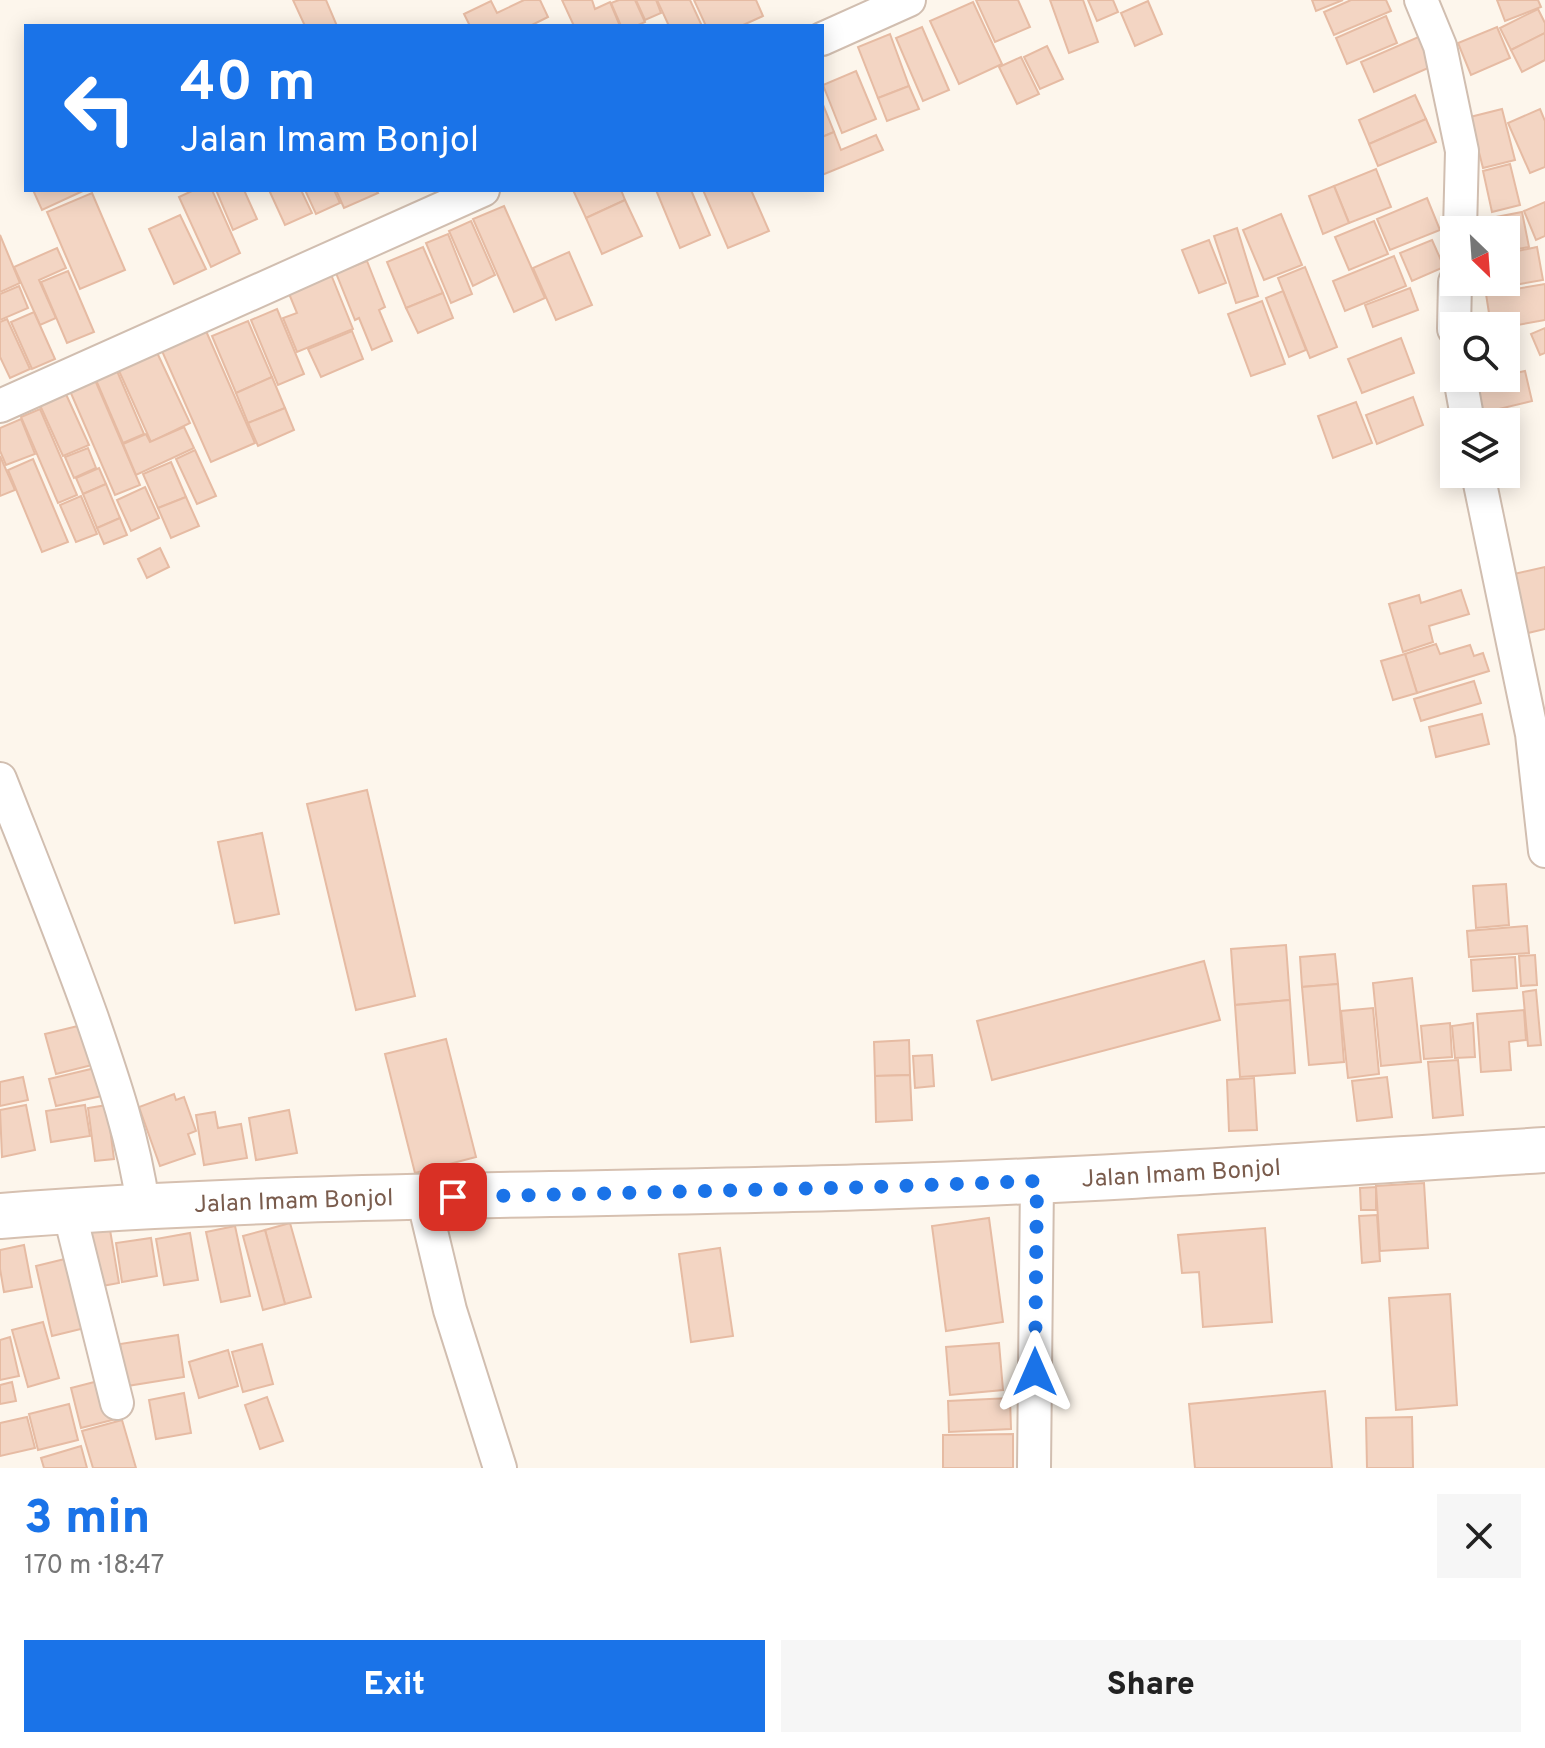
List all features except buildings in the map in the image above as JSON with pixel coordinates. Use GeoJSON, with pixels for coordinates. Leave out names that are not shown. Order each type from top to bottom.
{"type":"FeatureCollection","features":[{"type":"Feature","properties":{"kind":"main road","name":"Jalan Imam Bonjol"},"geometry":{"type":"LineString","coordinates":[[0,1216],[143,1205],[1037,1181],[1545,1150]]}},
{"type":"Feature","properties":{"kind":"street"},"geometry":{"type":"LineString","coordinates":[[824,38],[909,0]]}},
{"type":"Feature","properties":{"kind":"street"},"geometry":{"type":"LineString","coordinates":[[1421,0],[1440,46],[1462,151],[1460,216]]}},
{"type":"Feature","properties":{"kind":"street"},"geometry":{"type":"LineString","coordinates":[[0,406],[479,192]]}},
{"type":"Feature","properties":{"kind":"street"},"geometry":{"type":"LineString","coordinates":[[1481,488],[1532,734],[1545,851]]}},
{"type":"Feature","properties":{"kind":"street"},"geometry":{"type":"LineString","coordinates":[[0,779],[75,969],[109,1067],[137,1162],[143,1205]]}},
{"type":"Feature","properties":{"kind":"street"},"geometry":{"type":"LineString","coordinates":[[1034,1468],[1037,1181]]}},
{"type":"Feature","properties":{"kind":"street"},"geometry":{"type":"LineString","coordinates":[[423,1198],[450,1310],[500,1468]]}},
{"type":"Feature","properties":{"kind":"street"},"geometry":{"type":"LineString","coordinates":[[69,1211],[117,1403]]}},
{"type":"Feature","properties":{"kind":"route"},"geometry":{"type":"LineString","coordinates":[[453,1197],[1037,1181],[1035,1372]]}}]}
